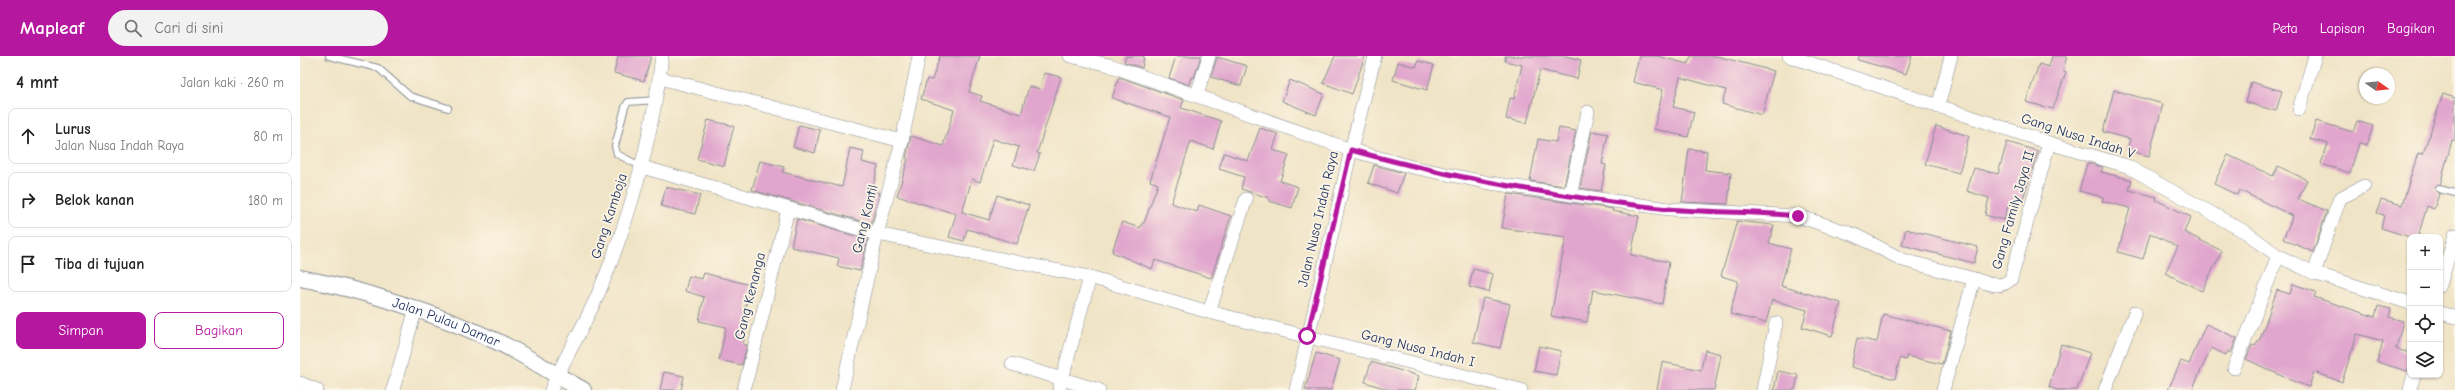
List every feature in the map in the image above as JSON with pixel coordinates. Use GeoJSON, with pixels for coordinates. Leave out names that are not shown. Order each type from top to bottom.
{"type":"FeatureCollection","features":[{"type":"Feature","properties":{"kind":"street","name":"Gang Kamboja"},"geometry":{"type":"LineString","coordinates":[[554,383],[604,280],[626,225],[642,167],[657,100],[662,56]]}},
{"type":"Feature","properties":{"kind":"street","name":"Gang Kantil"},"geometry":{"type":"LineString","coordinates":[[842,390],[877,234],[902,141],[919,56]]}},
{"type":"Feature","properties":{"kind":"street"},"geometry":{"type":"LineString","coordinates":[[1070,56],[1109,61],[1351,150],[1412,167],[1490,183],[1669,209],[1798,216],[1855,235],[1903,260],[1974,279],[1943,390]]}},
{"type":"Feature","properties":{"kind":"street"},"geometry":{"type":"LineString","coordinates":[[1197,94],[1209,56]]}},
{"type":"Feature","properties":{"kind":"street","name":"Jalan Nusa Indah Raya"},"geometry":{"type":"LineString","coordinates":[[1296,390],[1307,336],[1375,56]]}},
{"type":"Feature","properties":{"kind":"street","name":"Gang Nusa Indah V"},"geometry":{"type":"LineString","coordinates":[[1789,56],[1938,107],[2049,143],[2127,166],[2247,233],[2278,256],[2314,273],[2407,302]]}},
{"type":"Feature","properties":{"kind":"street"},"geometry":{"type":"LineString","coordinates":[[1938,107],[1951,56]]}},
{"type":"Feature","properties":{"kind":"street"},"geometry":{"type":"LineString","coordinates":[[2298,109],[2315,56]]}},
{"type":"Feature","properties":{"kind":"street"},"geometry":{"type":"LineString","coordinates":[[660,78],[902,141]]}},
{"type":"Feature","properties":{"kind":"street"},"geometry":{"type":"LineString","coordinates":[[1570,195],[1588,112]]}},
{"type":"Feature","properties":{"kind":"street","name":"Gang Family Jaya II"},"geometry":{"type":"LineString","coordinates":[[1974,279],[1999,286],[2006,284],[2010,279],[2049,143]]}},
{"type":"Feature","properties":{"kind":"street","name":"Gang Nusa Indah I"},"geometry":{"type":"LineString","coordinates":[[642,167],[877,234],[1090,277],[1209,312],[1521,390]]}},
{"type":"Feature","properties":{"kind":"street"},"geometry":{"type":"LineString","coordinates":[[2314,273],[2340,198],[2364,186]]}},
{"type":"Feature","properties":{"kind":"street"},"geometry":{"type":"LineString","coordinates":[[1209,312],[1246,199]]}},
{"type":"Feature","properties":{"kind":"street","name":"Gang Kenanga"},"geometry":{"type":"LineString","coordinates":[[744,390],[788,209]]}},
{"type":"Feature","properties":{"kind":"street"},"geometry":{"type":"LineString","coordinates":[[2443,276],[2455,238]]}},
{"type":"Feature","properties":{"kind":"street"},"geometry":{"type":"LineString","coordinates":[[2234,368],[2278,256]]}},
{"type":"Feature","properties":{"kind":"street"},"geometry":{"type":"LineString","coordinates":[[1061,384],[1090,277]]}},
{"type":"Feature","properties":{"kind":"street","name":"Jalan Pulau Damar"},"geometry":{"type":"LineString","coordinates":[[300,278],[329,283],[416,308],[499,343],[554,383],[583,390]]}},
{"type":"Feature","properties":{"kind":"street"},"geometry":{"type":"LineString","coordinates":[[393,390],[416,308]]}},
{"type":"Feature","properties":{"kind":"street"},"geometry":{"type":"LineString","coordinates":[[2105,390],[2135,312]]}},
{"type":"Feature","properties":{"kind":"street"},"geometry":{"type":"LineString","coordinates":[[2443,314],[2455,317]]}},
{"type":"Feature","properties":{"kind":"street"},"geometry":{"type":"LineString","coordinates":[[1763,390],[1776,323]]}},
{"type":"Feature","properties":{"kind":"street"},"geometry":{"type":"LineString","coordinates":[[1012,364],[1061,384],[1099,390]]}},
{"type":"Feature","properties":{"kind":"street"},"geometry":{"type":"LineString","coordinates":[[2410,390],[2413,378]]}},
{"type":"Feature","properties":{"kind":"street"},"geometry":{"type":"LineString","coordinates":[[300,383],[317,390]]}},
{"type":"Feature","properties":{"kind":"lane"},"geometry":{"type":"LineString","coordinates":[[329,56],[378,68],[410,96],[448,108]]}},
{"type":"Feature","properties":{"kind":"lane"},"geometry":{"type":"LineString","coordinates":[[642,167],[617,154],[616,146],[625,107],[628,102],[657,100]]}},
{"type":"Feature","properties":{"kind":"lane"},"geometry":{"type":"LineString","coordinates":[[2439,188],[2455,193]]}},
{"type":"Feature","properties":{"kind":"building"},"geometry":{"type":"Polygon","coordinates":[[[618,56],[651,56],[644,81],[614,73],[618,56]]]}},
{"type":"Feature","properties":{"kind":"building"},"geometry":{"type":"Polygon","coordinates":[[[940,56],[980,56],[969,92],[982,96],[980,101],[1021,114],[1029,86],[1040,89],[1044,73],[1061,77],[1037,153],[1040,154],[1034,171],[1013,165],[1019,147],[993,139],[980,182],[972,179],[962,212],[989,220],[997,195],[1029,205],[1017,244],[967,229],[964,241],[949,237],[956,214],[897,196],[908,159],[906,158],[911,136],[943,146],[954,110],[921,99],[927,79],[932,80],[940,56]]]}},
{"type":"Feature","properties":{"kind":"building"},"geometry":{"type":"Polygon","coordinates":[[[1126,56],[1144,56],[1142,68],[1124,62],[1126,56]]]}},
{"type":"Feature","properties":{"kind":"building"},"geometry":{"type":"Polygon","coordinates":[[[1176,56],[1201,56],[1194,78],[1191,77],[1189,85],[1169,78],[1176,56]]]}},
{"type":"Feature","properties":{"kind":"building"},"geometry":{"type":"Polygon","coordinates":[[[1335,56],[1365,56],[1352,94],[1323,83],[1335,56]]]}},
{"type":"Feature","properties":{"kind":"building"},"geometry":{"type":"Polygon","coordinates":[[[1505,56],[1566,56],[1581,60],[1577,79],[1540,70],[1527,123],[1506,119],[1510,98],[1514,99],[1522,65],[1505,61],[1505,56]]]}},
{"type":"Feature","properties":{"kind":"building"},"geometry":{"type":"Polygon","coordinates":[[[1639,56],[1657,56],[1688,64],[1691,56],[1716,56],[1774,71],[1762,115],[1722,104],[1726,90],[1680,77],[1673,107],[1694,112],[1688,137],[1654,129],[1663,90],[1633,82],[1639,56]]]}},
{"type":"Feature","properties":{"kind":"building"},"geometry":{"type":"Polygon","coordinates":[[[1859,56],[1912,56],[1906,74],[1858,60],[1859,56]]]}},
{"type":"Feature","properties":{"kind":"building"},"geometry":{"type":"Polygon","coordinates":[[[2052,56],[2067,56],[2063,71],[2066,72],[2053,109],[2026,102],[2039,64],[2049,67],[2052,56]]]}},
{"type":"Feature","properties":{"kind":"building"},"geometry":{"type":"Polygon","coordinates":[[[1217,57],[1247,66],[1241,86],[1211,77],[1217,57]]]}},
{"type":"Feature","properties":{"kind":"building"},"geometry":{"type":"Polygon","coordinates":[[[1418,61],[1434,65],[1427,90],[1393,80],[1398,62],[1416,67],[1418,61]]]}},
{"type":"Feature","properties":{"kind":"building"},"geometry":{"type":"Polygon","coordinates":[[[1119,77],[1184,100],[1181,108],[1221,121],[1213,149],[1191,141],[1171,203],[1197,212],[1199,205],[1231,216],[1211,278],[1155,260],[1152,269],[1112,252],[1122,222],[1140,228],[1143,222],[1144,223],[1158,184],[1150,181],[1170,117],[1112,98],[1119,77]]]}},
{"type":"Feature","properties":{"kind":"building"},"geometry":{"type":"Polygon","coordinates":[[[1290,80],[1324,94],[1316,115],[1282,101],[1290,80]]]}},
{"type":"Feature","properties":{"kind":"building"},"geometry":{"type":"Polygon","coordinates":[[[2251,82],[2282,91],[2276,111],[2245,102],[2251,82]]]}},
{"type":"Feature","properties":{"kind":"building"},"geometry":{"type":"Polygon","coordinates":[[[2114,90],[2163,104],[2149,156],[2127,150],[2130,139],[2103,132],[2114,90]]]}},
{"type":"Feature","properties":{"kind":"building"},"geometry":{"type":"Polygon","coordinates":[[[2443,94],[2455,98],[2455,141],[2452,140],[2440,185],[2435,188],[2439,194],[2434,209],[2427,206],[2419,234],[2407,234],[2407,236],[2381,228],[2384,215],[2377,213],[2381,199],[2402,205],[2418,153],[2423,154],[2443,94]]]}},
{"type":"Feature","properties":{"kind":"building"},"geometry":{"type":"Polygon","coordinates":[[[708,120],[734,126],[724,166],[697,159],[708,120]]]}},
{"type":"Feature","properties":{"kind":"building"},"geometry":{"type":"Polygon","coordinates":[[[2316,121],[2353,132],[2357,121],[2373,126],[2367,145],[2359,143],[2350,173],[2321,164],[2328,144],[2310,139],[2316,121]]]}},
{"type":"Feature","properties":{"kind":"building"},"geometry":{"type":"Polygon","coordinates":[[[799,125],[820,130],[815,153],[793,147],[799,125]]]}},
{"type":"Feature","properties":{"kind":"building"},"geometry":{"type":"Polygon","coordinates":[[[1936,126],[1969,136],[1959,173],[1925,164],[1936,126]]]}},
{"type":"Feature","properties":{"kind":"building"},"geometry":{"type":"Polygon","coordinates":[[[1260,128],[1278,134],[1273,150],[1289,155],[1280,181],[1298,187],[1292,208],[1269,201],[1269,198],[1241,189],[1244,177],[1219,169],[1224,153],[1248,161],[1260,128]]]}},
{"type":"Feature","properties":{"kind":"building"},"geometry":{"type":"Polygon","coordinates":[[[1559,128],[1576,131],[1564,186],[1530,181],[1538,139],[1556,142],[1559,128]]]}},
{"type":"Feature","properties":{"kind":"building"},"geometry":{"type":"Polygon","coordinates":[[[1592,131],[1608,134],[1602,164],[1606,165],[1601,191],[1580,188],[1592,131]]]}},
{"type":"Feature","properties":{"kind":"building"},"geometry":{"type":"Polygon","coordinates":[[[2007,142],[2038,151],[2021,205],[2009,202],[2004,220],[1985,215],[1989,198],[1967,191],[1974,168],[1998,174],[2007,142]]]}},
{"type":"Feature","properties":{"kind":"building"},"geometry":{"type":"Polygon","coordinates":[[[850,148],[864,151],[862,162],[878,166],[872,191],[880,193],[871,224],[752,190],[760,161],[784,167],[782,172],[842,187],[850,148]]]}},
{"type":"Feature","properties":{"kind":"building"},"geometry":{"type":"Polygon","coordinates":[[[1689,149],[1707,151],[1705,170],[1731,173],[1728,204],[1682,202],[1689,149]]]}},
{"type":"Feature","properties":{"kind":"building"},"geometry":{"type":"Polygon","coordinates":[[[2228,155],[2273,176],[2278,166],[2307,180],[2298,199],[2327,211],[2313,252],[2283,239],[2293,216],[2239,190],[2237,195],[2214,184],[2228,155]]]}},
{"type":"Feature","properties":{"kind":"building"},"geometry":{"type":"Polygon","coordinates":[[[2087,163],[2103,167],[2101,172],[2132,180],[2129,190],[2157,197],[2156,200],[2191,217],[2184,232],[2222,251],[2202,291],[2165,273],[2178,247],[2150,233],[2143,259],[2118,252],[2130,208],[2102,201],[2103,197],[2079,191],[2087,163]]]}},
{"type":"Feature","properties":{"kind":"building"},"geometry":{"type":"Polygon","coordinates":[[[1374,165],[1404,173],[1397,193],[1368,183],[1374,165]]]}},
{"type":"Feature","properties":{"kind":"building"},"geometry":{"type":"Polygon","coordinates":[[[666,187],[700,195],[695,214],[661,206],[666,187]]]}},
{"type":"Feature","properties":{"kind":"building"},"geometry":{"type":"Polygon","coordinates":[[[1508,194],[1613,209],[1612,211],[1639,216],[1631,255],[1669,262],[1662,304],[1593,290],[1587,322],[1551,316],[1566,237],[1502,228],[1508,194]]]}},
{"type":"Feature","properties":{"kind":"building"},"geometry":{"type":"Polygon","coordinates":[[[797,219],[868,240],[860,271],[837,266],[839,258],[791,247],[797,219]]]}},
{"type":"Feature","properties":{"kind":"building"},"geometry":{"type":"Polygon","coordinates":[[[1737,221],[1774,225],[1769,243],[1791,249],[1781,286],[1841,303],[1832,336],[1802,327],[1807,310],[1772,300],[1766,323],[1730,314],[1738,281],[1721,276],[1737,221]]]}},
{"type":"Feature","properties":{"kind":"building"},"geometry":{"type":"Polygon","coordinates":[[[1906,229],[1978,247],[1974,263],[1902,245],[1906,229]]]}},
{"type":"Feature","properties":{"kind":"building"},"geometry":{"type":"Polygon","coordinates":[[[1473,269],[1493,274],[1489,292],[1469,287],[1473,269]]]}},
{"type":"Feature","properties":{"kind":"building"},"geometry":{"type":"Polygon","coordinates":[[[704,273],[750,285],[745,310],[751,312],[743,344],[747,345],[742,365],[719,360],[726,327],[699,321],[704,297],[685,291],[689,276],[702,279],[704,273]]]}},
{"type":"Feature","properties":{"kind":"building"},"geometry":{"type":"Polygon","coordinates":[[[2293,284],[2316,292],[2314,297],[2375,317],[2378,306],[2391,309],[2389,317],[2403,321],[2396,349],[2407,352],[2407,371],[2377,362],[2383,341],[2357,334],[2342,382],[2314,372],[2309,387],[2290,380],[2246,359],[2252,345],[2255,346],[2260,339],[2277,290],[2290,294],[2293,284]]]}},
{"type":"Feature","properties":{"kind":"building"},"geometry":{"type":"Polygon","coordinates":[[[1483,298],[1510,304],[1500,348],[1473,342],[1483,298]]]}},
{"type":"Feature","properties":{"kind":"building"},"geometry":{"type":"Polygon","coordinates":[[[1883,314],[1951,331],[1942,364],[1906,356],[1906,360],[1900,358],[1895,379],[1851,367],[1857,338],[1877,342],[1883,314]]]}},
{"type":"Feature","properties":{"kind":"building"},"geometry":{"type":"Polygon","coordinates":[[[2206,324],[2237,338],[2231,353],[2228,351],[2226,355],[2211,348],[2192,390],[2168,390],[2181,361],[2189,364],[2206,324]]]}},
{"type":"Feature","properties":{"kind":"building"},"geometry":{"type":"Polygon","coordinates":[[[2061,344],[2090,353],[2077,390],[2057,390],[2049,387],[2061,344]]]}},
{"type":"Feature","properties":{"kind":"building"},"geometry":{"type":"Polygon","coordinates":[[[1539,346],[1561,351],[1556,375],[1534,371],[1539,346]]]}},
{"type":"Feature","properties":{"kind":"building"},"geometry":{"type":"Polygon","coordinates":[[[1705,350],[1721,354],[1714,390],[1657,390],[1662,362],[1701,370],[1705,350]]]}},
{"type":"Feature","properties":{"kind":"building"},"geometry":{"type":"Polygon","coordinates":[[[1316,353],[1340,360],[1331,390],[1305,390],[1316,353]]]}},
{"type":"Feature","properties":{"kind":"building"},"geometry":{"type":"Polygon","coordinates":[[[1371,362],[1419,376],[1415,390],[1390,390],[1365,382],[1371,362]]]}},
{"type":"Feature","properties":{"kind":"building"},"geometry":{"type":"Polygon","coordinates":[[[1778,371],[1798,375],[1795,390],[1774,390],[1778,371]]]}},
{"type":"Feature","properties":{"kind":"building"},"geometry":{"type":"Polygon","coordinates":[[[664,372],[684,376],[681,390],[660,390],[664,372]]]}},
{"type":"Feature","properties":{"kind":"route"},"geometry":{"type":"LineString","coordinates":[[1307,336],[1351,150],[1412,167],[1490,183],[1669,209],[1730,213],[1771,213],[1798,216]]}}]}
